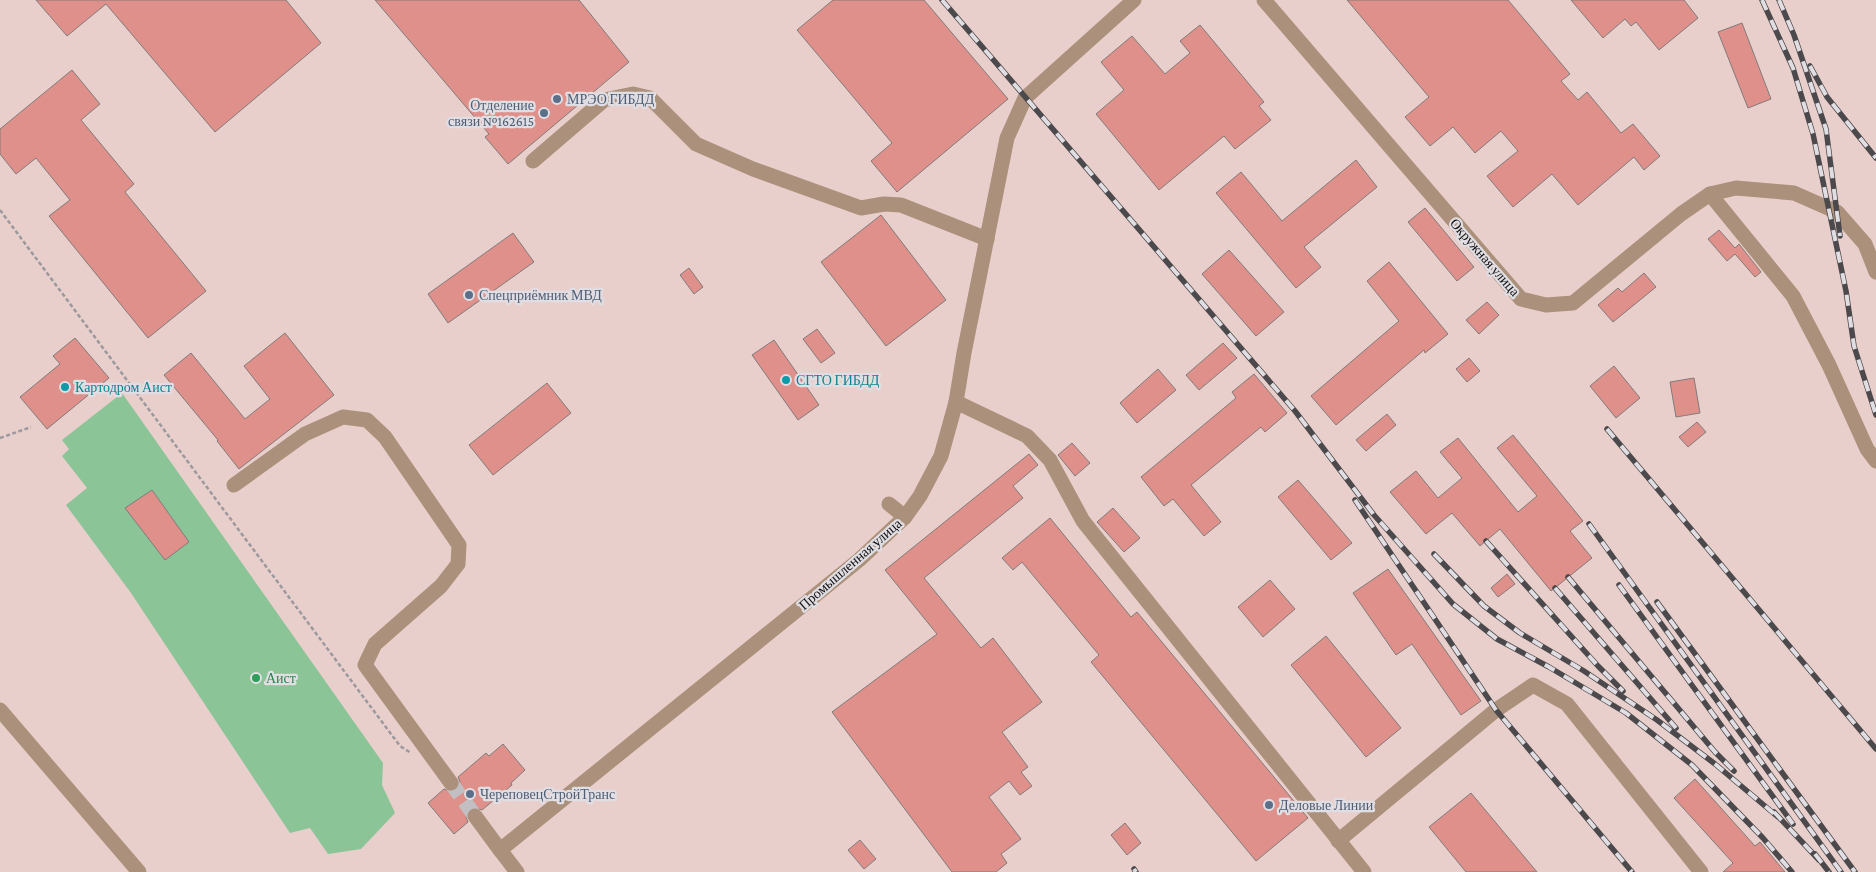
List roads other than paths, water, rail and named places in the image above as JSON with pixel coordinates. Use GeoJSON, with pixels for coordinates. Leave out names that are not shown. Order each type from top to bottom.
{"type":"FeatureCollection","features":[{"type":"Feature","properties":{"kind":"street","name":"Промышленная улица"},"geometry":{"type":"LineString","coordinates":[[500,850],[859,560],[905,517],[920,496],[941,456],[956,402],[1007,138],[1024,98],[1134,0]]}},
{"type":"Feature","properties":{"kind":"street","name":"Окружная улица"},"geometry":{"type":"LineString","coordinates":[[1264,0],[1521,299],[1546,305],[1573,303],[1681,214],[1710,194],[1736,188],[1794,193],[1837,212],[1865,244],[1876,272]]}},
{"type":"Feature","properties":{"kind":"street"},"geometry":{"type":"LineString","coordinates":[[533,161],[604,100],[633,94],[650,98],[696,144],[753,169],[861,208],[884,204],[901,205],[987,239]]}},
{"type":"Feature","properties":{"kind":"street"},"geometry":{"type":"LineString","coordinates":[[1710,194],[1793,296],[1829,365],[1867,449],[1876,462]]}},
{"type":"Feature","properties":{"kind":"street"},"geometry":{"type":"LineString","coordinates":[[956,402],[1027,436],[1050,460],[1083,521],[1364,872]]}},
{"type":"Feature","properties":{"kind":"street"},"geometry":{"type":"LineString","coordinates":[[234,484],[305,434],[343,417],[367,420],[385,437],[459,545],[458,564],[440,586],[376,644],[365,665],[451,783]]}},
{"type":"Feature","properties":{"kind":"street"},"geometry":{"type":"LineString","coordinates":[[889,504],[905,517]]}},
{"type":"Feature","properties":{"kind":"street"},"geometry":{"type":"LineString","coordinates":[[1338,840],[1496,710],[1533,685],[1567,704],[1701,872]]}},
{"type":"Feature","properties":{"kind":"street"},"geometry":{"type":"LineString","coordinates":[[0,710],[139,872]]}},
{"type":"Feature","properties":{"kind":"street"},"geometry":{"type":"LineString","coordinates":[[475,816],[517,872]]}},
{"type":"Feature","properties":{"kind":"tunnel"},"geometry":{"type":"LineString","coordinates":[[451,783],[475,816]]}},
{"type":"Feature","properties":{"kind":"railway"},"geometry":{"type":"LineString","coordinates":[[942,0],[1295,411],[1374,515],[1453,604],[1497,639],[1549,667],[1626,713],[1692,765],[1763,838],[1792,872]]}},
{"type":"Feature","properties":{"kind":"railway"},"geometry":{"type":"LineString","coordinates":[[1762,0],[1793,68],[1813,134],[1846,291],[1854,346],[1876,415]]}},
{"type":"Feature","properties":{"kind":"railway"},"geometry":{"type":"LineString","coordinates":[[1779,0],[1794,35],[1826,129],[1840,236]]}},
{"type":"Feature","properties":{"kind":"railway"},"geometry":{"type":"LineString","coordinates":[[1810,66],[1827,97],[1876,158]]}},
{"type":"Feature","properties":{"kind":"railway"},"geometry":{"type":"LineString","coordinates":[[1607,429],[1876,749]]}},
{"type":"Feature","properties":{"kind":"railway"},"geometry":{"type":"LineString","coordinates":[[1355,500],[1496,710],[1632,872]]}},
{"type":"Feature","properties":{"kind":"railway"},"geometry":{"type":"LineString","coordinates":[[1589,524],[1841,872]]}},
{"type":"Feature","properties":{"kind":"railway"},"geometry":{"type":"LineString","coordinates":[[1486,541],[1598,666],[1623,691]]}},
{"type":"Feature","properties":{"kind":"railway"},"geometry":{"type":"LineString","coordinates":[[1434,554],[1484,606],[1520,633],[1584,671],[1657,720],[1715,764],[1778,817]]}},
{"type":"Feature","properties":{"kind":"railway"},"geometry":{"type":"LineString","coordinates":[[1568,577],[1715,752],[1734,771]]}},
{"type":"Feature","properties":{"kind":"railway"},"geometry":{"type":"LineString","coordinates":[[1619,585],[1793,824]]}},
{"type":"Feature","properties":{"kind":"railway"},"geometry":{"type":"LineString","coordinates":[[1555,588],[1676,728]]}},
{"type":"Feature","properties":{"kind":"railway"},"geometry":{"type":"LineString","coordinates":[[1657,602],[1855,872]]}},
{"type":"Feature","properties":{"kind":"railway"},"geometry":{"type":"LineString","coordinates":[[1774,812],[1819,860]]}},
{"type":"Feature","properties":{"kind":"railway"},"geometry":{"type":"LineString","coordinates":[[1815,854],[1829,872]]}},
{"type":"Feature","properties":{"kind":"place","name":"МРЭО ГИБДД"},"geometry":{"type":"Point","coordinates":[557,99]}},
{"type":"Feature","properties":{"kind":"place","name":"Отделение связи №162615"},"geometry":{"type":"Point","coordinates":[544,113]}},
{"type":"Feature","properties":{"kind":"place","name":"Спецприёмник МВД"},"geometry":{"type":"Point","coordinates":[469,295]}},
{"type":"Feature","properties":{"kind":"place","name":"СГТО ГИБДД"},"geometry":{"type":"Point","coordinates":[786,380]}},
{"type":"Feature","properties":{"kind":"place","name":"Картодром Аист"},"geometry":{"type":"Point","coordinates":[65,387]}},
{"type":"Feature","properties":{"kind":"place","name":"Аист"},"geometry":{"type":"Point","coordinates":[256,678]}},
{"type":"Feature","properties":{"kind":"place","name":"ЧереповецСтройТранс"},"geometry":{"type":"Point","coordinates":[470,794]}},
{"type":"Feature","properties":{"kind":"place","name":"Деловые Линии"},"geometry":{"type":"Point","coordinates":[1269,805]}}]}
